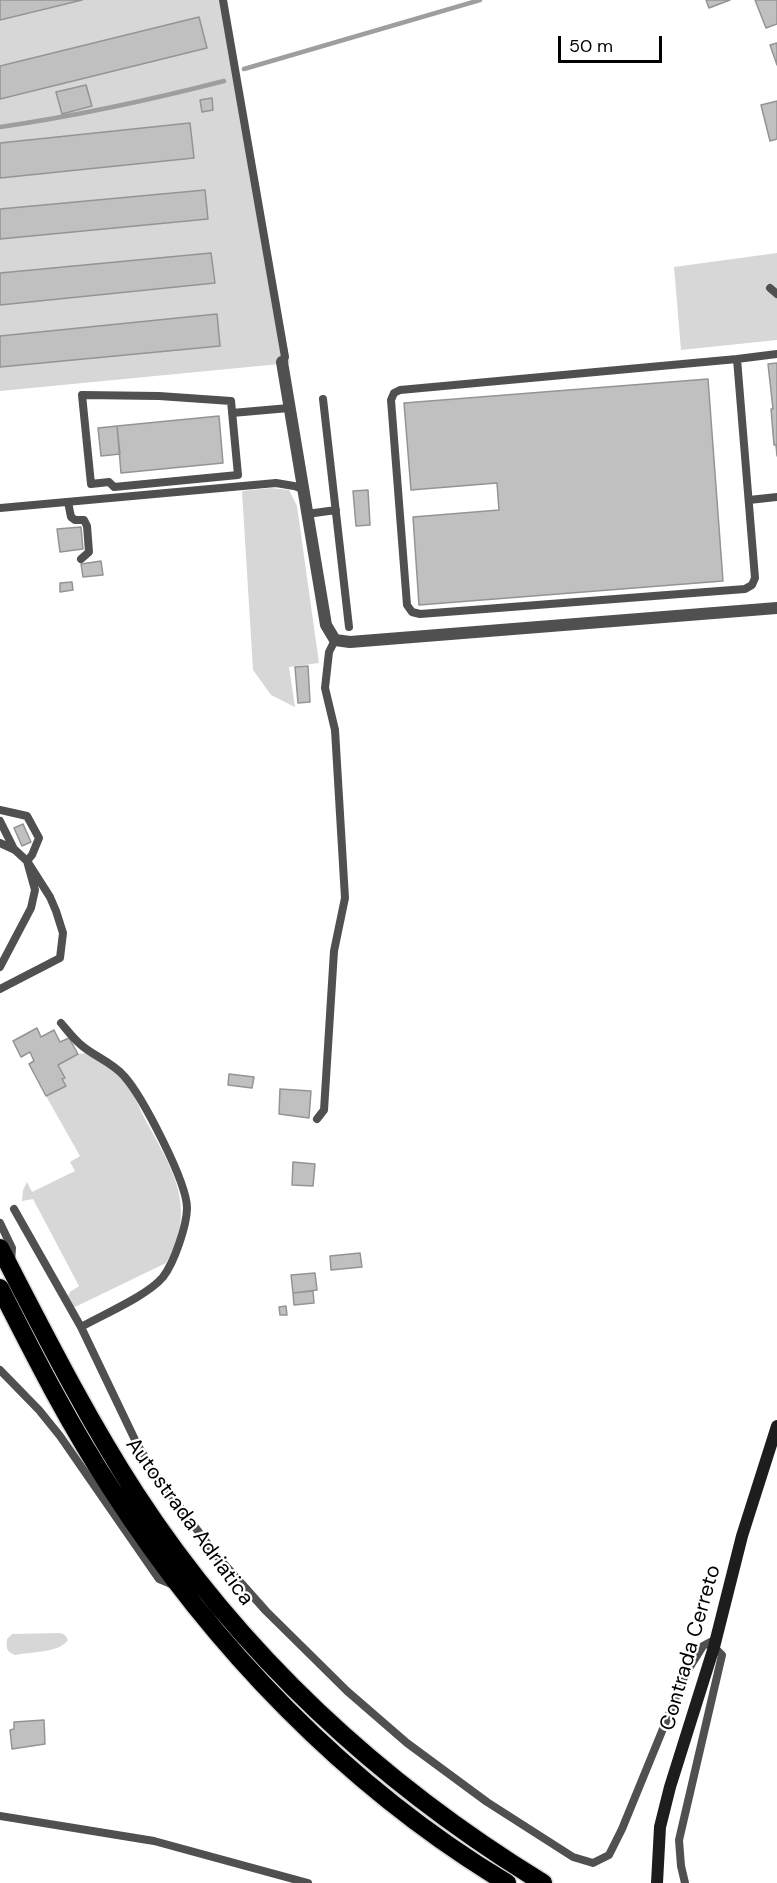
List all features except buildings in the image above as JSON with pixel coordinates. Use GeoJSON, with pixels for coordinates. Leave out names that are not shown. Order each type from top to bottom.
{"type":"FeatureCollection","features":[{"type":"Feature","properties":{"kind":"highway","name":"Autostrada Adriatica"},"geometry":{"type":"LineString","coordinates":[[0,1248],[84,1407],[133,1489],[189,1568],[244,1636],[311,1706],[376,1765],[452,1824],[543,1883]]}},
{"type":"Feature","properties":{"kind":"highway","name":"Autostrada Adriatica"},"geometry":{"type":"LineString","coordinates":[[0,1288],[76,1432],[112,1491],[179,1587],[253,1674],[293,1715],[351,1768],[437,1836],[507,1883]]}},
{"type":"Feature","properties":{"kind":"main road","name":"Contrada Cerreto"},"geometry":{"type":"LineString","coordinates":[[657,1883],[660,1827],[670,1787],[715,1643],[742,1536],[777,1426]]}},
{"type":"Feature","properties":{"kind":"street"},"geometry":{"type":"LineString","coordinates":[[282,362],[326,625],[335,640],[350,642],[777,608]]}},
{"type":"Feature","properties":{"kind":"lane"},"geometry":{"type":"LineString","coordinates":[[223,0],[285,357],[282,362]]}},
{"type":"Feature","properties":{"kind":"lane"},"geometry":{"type":"LineString","coordinates":[[737,359],[755,578],[752,585],[745,589],[420,614],[412,612],[407,605],[391,400],[394,393],[400,390],[777,354]]}},
{"type":"Feature","properties":{"kind":"lane"},"geometry":{"type":"LineString","coordinates":[[82,395],[159,396],[231,401],[232,413],[238,475],[114,487],[109,482],[91,484],[82,395]]}},
{"type":"Feature","properties":{"kind":"lane"},"geometry":{"type":"LineString","coordinates":[[322,399],[350,627]]}},
{"type":"Feature","properties":{"kind":"lane"},"geometry":{"type":"LineString","coordinates":[[232,413],[290,408]]}},
{"type":"Feature","properties":{"kind":"lane"},"geometry":{"type":"LineString","coordinates":[[0,508],[276,483],[303,489]]}},
{"type":"Feature","properties":{"kind":"lane"},"geometry":{"type":"LineString","coordinates":[[749,500],[777,497]]}},
{"type":"Feature","properties":{"kind":"lane"},"geometry":{"type":"LineString","coordinates":[[68,502],[71,516],[75,520],[84,520],[87,526],[89,552],[81,559]]}},
{"type":"Feature","properties":{"kind":"lane"},"geometry":{"type":"LineString","coordinates":[[307,514],[336,510]]}},
{"type":"Feature","properties":{"kind":"lane"},"geometry":{"type":"LineString","coordinates":[[317,1119],[324,1110],[334,951],[345,898],[335,730],[325,688],[329,652],[335,640]]}},
{"type":"Feature","properties":{"kind":"lane"},"geometry":{"type":"LineString","coordinates":[[0,810],[27,816],[39,838],[33,855],[27,861]]}},
{"type":"Feature","properties":{"kind":"lane"},"geometry":{"type":"LineString","coordinates":[[0,821],[14,849]]}},
{"type":"Feature","properties":{"kind":"lane"},"geometry":{"type":"LineString","coordinates":[[0,843],[14,849],[27,861],[50,897],[63,933],[60,958],[0,989]]}},
{"type":"Feature","properties":{"kind":"lane"},"geometry":{"type":"LineString","coordinates":[[0,967],[32,908],[35,890],[27,861]]}},
{"type":"Feature","properties":{"kind":"lane"},"geometry":{"type":"LineString","coordinates":[[61,1023],[80,1044],[110,1063],[134,1087],[172,1161],[187,1208],[177,1248],[164,1276],[151,1288],[81,1327]]}},
{"type":"Feature","properties":{"kind":"lane"},"geometry":{"type":"LineString","coordinates":[[14,1209],[81,1327],[138,1444],[160,1481],[217,1556],[266,1611],[347,1691],[407,1743],[487,1802],[573,1857],[592,1863],[609,1855],[622,1829],[685,1675],[703,1646],[715,1643],[722,1655],[679,1840],[681,1866],[686,1883]]}},
{"type":"Feature","properties":{"kind":"lane"},"geometry":{"type":"LineString","coordinates":[[0,1223],[12,1248],[10,1268]]}},
{"type":"Feature","properties":{"kind":"lane"},"geometry":{"type":"LineString","coordinates":[[0,1370],[39,1410],[60,1436],[159,1579],[179,1587]]}},
{"type":"Feature","properties":{"kind":"lane"},"geometry":{"type":"LineString","coordinates":[[0,1815],[154,1841],[309,1883]]}},
{"type":"Feature","properties":{"kind":"shaded area"},"geometry":{"type":"Polygon","coordinates":[[[0,0],[226,0],[290,363],[0,391],[0,0]]]}},
{"type":"Feature","properties":{"kind":"shaded area"},"geometry":{"type":"Polygon","coordinates":[[[777,253],[777,340],[681,350],[674,267],[777,253]]]}},
{"type":"Feature","properties":{"kind":"shaded area"},"geometry":{"type":"Polygon","coordinates":[[[271,488],[289,490],[297,506],[319,663],[289,667],[295,707],[271,695],[253,670],[242,491],[271,488]]]}},
{"type":"Feature","properties":{"kind":"shaded area"},"geometry":{"type":"Polygon","coordinates":[[[86,1053],[116,1072],[130,1089],[173,1173],[181,1207],[180,1225],[166,1263],[75,1307],[67,1298],[70,1292],[79,1286],[33,1199],[22,1201],[23,1190],[27,1182],[32,1192],[75,1171],[70,1162],[80,1156],[46,1096],[66,1086],[58,1065],[78,1054],[86,1053]]]}},
{"type":"Feature","properties":{"kind":"shaded area"},"geometry":{"type":"Polygon","coordinates":[[[60,1633],[68,1640],[51,1650],[15,1655],[7,1649],[7,1639],[12,1634],[60,1633]]]}},
{"type":"Feature","properties":{"kind":"waterway"},"geometry":{"type":"LineString","coordinates":[[244,69],[480,0]]}},
{"type":"Feature","properties":{"kind":"waterway"},"geometry":{"type":"LineString","coordinates":[[0,127],[113,107],[224,81]]}}]}
